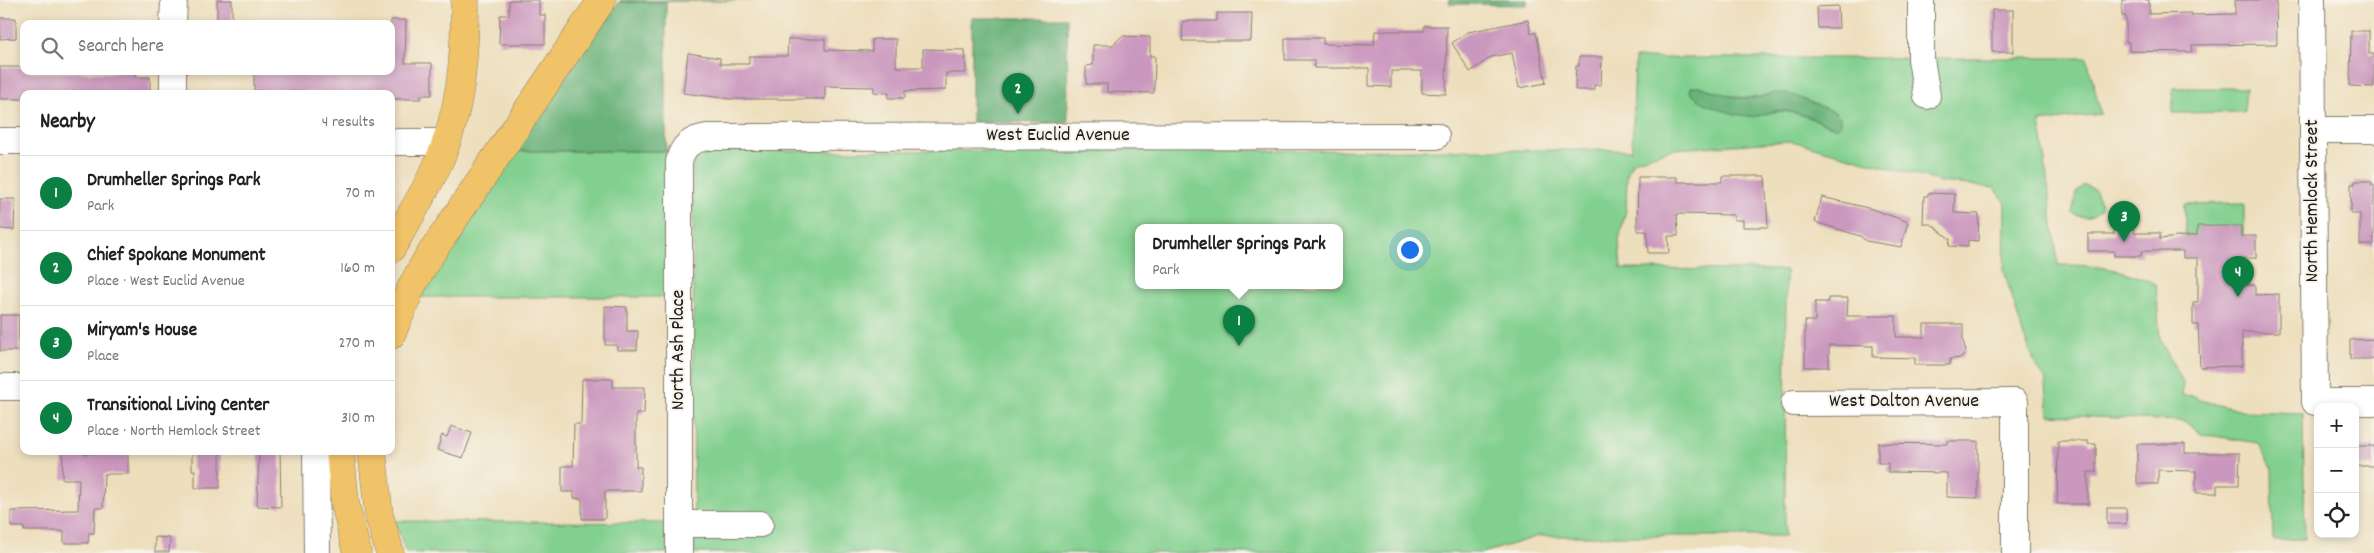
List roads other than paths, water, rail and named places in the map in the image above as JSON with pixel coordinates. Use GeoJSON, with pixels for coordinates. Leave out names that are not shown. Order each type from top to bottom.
{"type":"FeatureCollection","features":[{"type":"Feature","properties":{"kind":"main road"},"geometry":{"type":"LineString","coordinates":[[395,242],[436,168],[458,102],[462,75],[465,0]]}},
{"type":"Feature","properties":{"kind":"main road"},"geometry":{"type":"LineString","coordinates":[[395,325],[426,260],[602,0]]}},
{"type":"Feature","properties":{"kind":"main road"},"geometry":{"type":"LineString","coordinates":[[340,455],[345,503],[357,553]]}},
{"type":"Feature","properties":{"kind":"main road"},"geometry":{"type":"LineString","coordinates":[[372,455],[379,515],[390,553]]}},
{"type":"Feature","properties":{"kind":"street"},"geometry":{"type":"LineString","coordinates":[[173,20],[174,0]]}},
{"type":"Feature","properties":{"kind":"street"},"geometry":{"type":"LineString","coordinates":[[1922,0],[1921,59],[1927,96]]}},
{"type":"Feature","properties":{"kind":"street","name":"North Hemlock Street"},"geometry":{"type":"LineString","coordinates":[[2312,0],[2315,402],[2374,402]]}},
{"type":"Feature","properties":{"kind":"street"},"geometry":{"type":"LineString","coordinates":[[173,75],[173,90]]}},
{"type":"Feature","properties":{"kind":"street"},"geometry":{"type":"LineString","coordinates":[[2313,130],[2374,130]]}},
{"type":"Feature","properties":{"kind":"street","name":"West Euclid Avenue"},"geometry":{"type":"LineString","coordinates":[[684,148],[694,140],[708,137],[1436,136]]}},
{"type":"Feature","properties":{"kind":"street"},"geometry":{"type":"LineString","coordinates":[[0,141],[20,141]]}},
{"type":"Feature","properties":{"kind":"street"},"geometry":{"type":"LineString","coordinates":[[395,142],[446,142]]}},
{"type":"Feature","properties":{"kind":"street","name":"North Ash Place"},"geometry":{"type":"LineString","coordinates":[[679,553],[679,162],[684,148]]}},
{"type":"Feature","properties":{"kind":"street"},"geometry":{"type":"LineString","coordinates":[[0,387],[20,387]]}},
{"type":"Feature","properties":{"kind":"street","name":"West Dalton Avenue"},"geometry":{"type":"LineString","coordinates":[[1794,402],[2015,402],[2015,553]]}},
{"type":"Feature","properties":{"kind":"street"},"geometry":{"type":"LineString","coordinates":[[316,455],[317,553]]}},
{"type":"Feature","properties":{"kind":"street"},"geometry":{"type":"LineString","coordinates":[[680,524],[760,524]]}},
{"type":"Feature","properties":{"kind":"place","name":"Chief Spokane Monument"},"geometry":{"type":"Point","coordinates":[1018,114]}},
{"type":"Feature","properties":{"kind":"place","name":"Miryam's House"},"geometry":{"type":"Point","coordinates":[2124,242]}},
{"type":"Feature","properties":{"kind":"place","name":"Transitional Living Center"},"geometry":{"type":"Point","coordinates":[2238,297]}},
{"type":"Feature","properties":{"kind":"place","name":"Drumheller Springs Park"},"geometry":{"type":"Point","coordinates":[1239,346]}}]}
